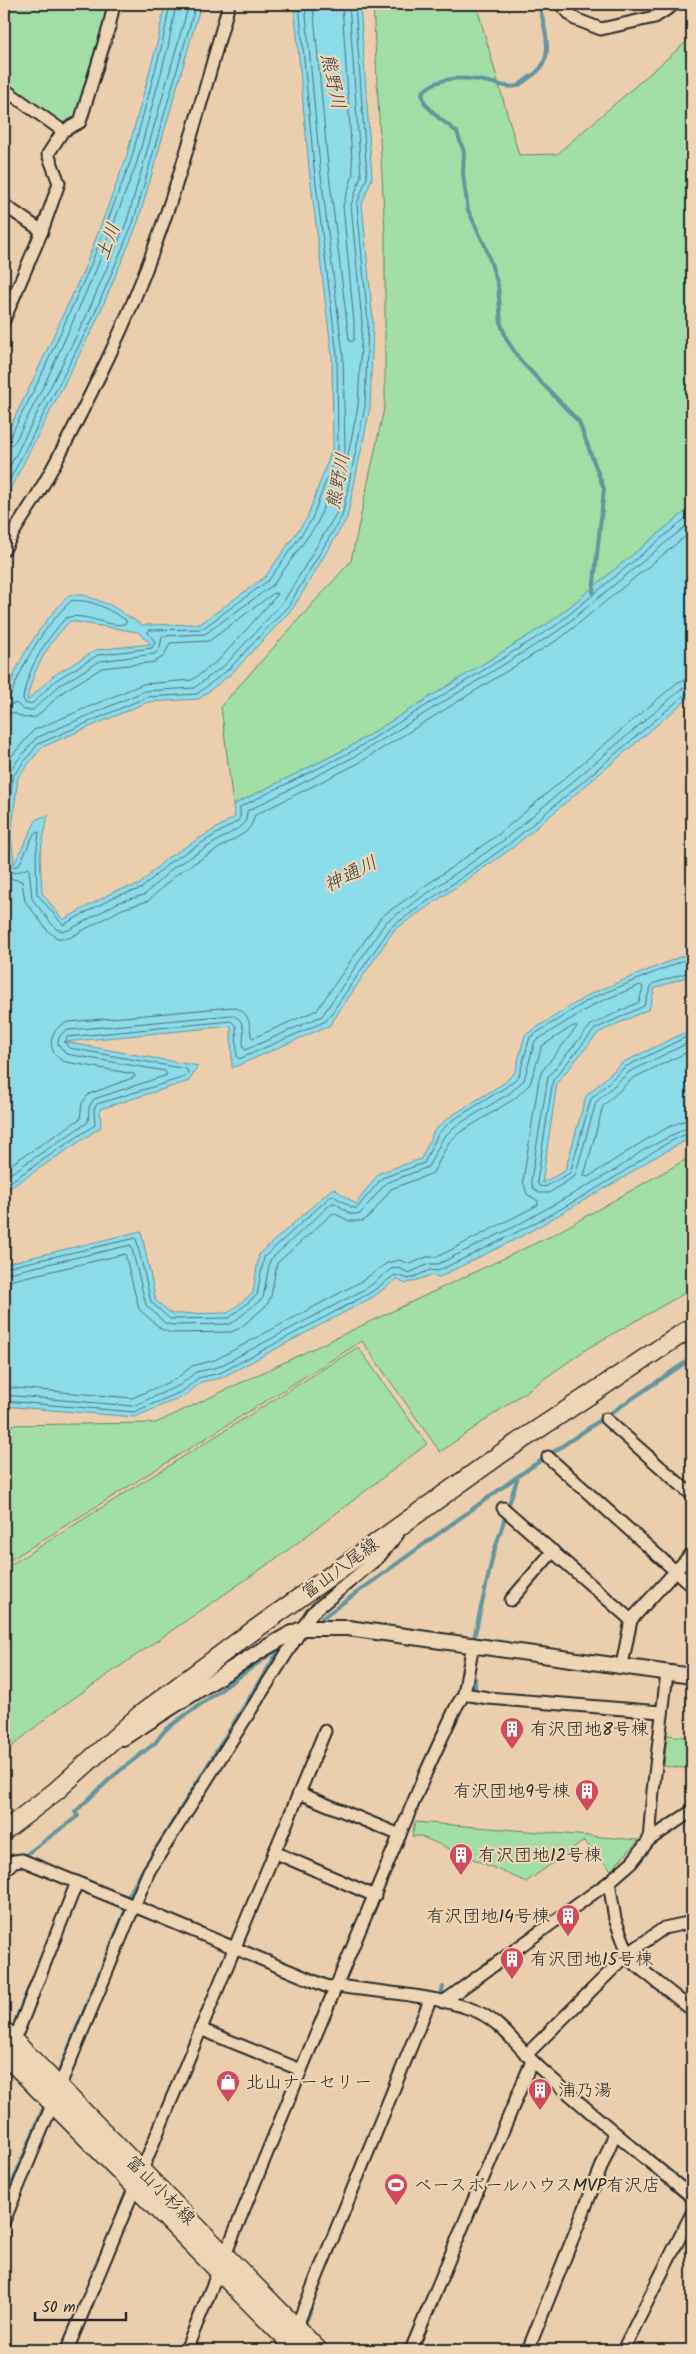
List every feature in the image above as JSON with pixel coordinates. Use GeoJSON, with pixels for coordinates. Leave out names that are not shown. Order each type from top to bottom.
{"type":"FeatureCollection","features":[{"type":"Feature","properties":{"kind":"main road","name":"富山八尾線"},"geometry":{"type":"LineString","coordinates":[[4,1831],[56,1791],[104,1750],[140,1715],[414,1514],[505,1450],[692,1327]]}},
{"type":"Feature","properties":{"kind":"main road","name":"富山小杉線"},"geometry":{"type":"LineString","coordinates":[[11,2031],[56,2095]]}},
{"type":"Feature","properties":{"kind":"main road","name":"富山小杉線"},"geometry":{"type":"LineString","coordinates":[[4,2054],[56,2095],[222,2262],[318,2350]]}},
{"type":"Feature","properties":{"kind":"main road","name":"富山小杉線"},"geometry":{"type":"LineString","coordinates":[[222,2262],[297,2350]]}},
{"type":"Feature","properties":{"kind":"street"},"geometry":{"type":"LineString","coordinates":[[4,320],[42,231],[59,183],[48,154],[63,130],[80,122],[101,42],[114,4]]}},
{"type":"Feature","properties":{"kind":"street"},"geometry":{"type":"LineString","coordinates":[[4,550],[39,492],[92,392],[133,298],[178,183],[229,4]]}},
{"type":"Feature","properties":{"kind":"street"},"geometry":{"type":"LineString","coordinates":[[560,4],[575,19],[602,29],[655,17],[675,4]]}},
{"type":"Feature","properties":{"kind":"street"},"geometry":{"type":"LineString","coordinates":[[4,89],[63,130]]}},
{"type":"Feature","properties":{"kind":"street"},"geometry":{"type":"LineString","coordinates":[[4,205],[42,231]]}},
{"type":"Feature","properties":{"kind":"street"},"geometry":{"type":"LineString","coordinates":[[606,1419],[692,1495]]}},
{"type":"Feature","properties":{"kind":"street"},"geometry":{"type":"LineString","coordinates":[[548,1456],[692,1586]]}},
{"type":"Feature","properties":{"kind":"street"},"geometry":{"type":"LineString","coordinates":[[503,1508],[631,1620]]}},
{"type":"Feature","properties":{"kind":"street"},"geometry":{"type":"LineString","coordinates":[[5,2217],[149,1871],[287,1649],[304,1628],[312,1613],[379,1557],[414,1514]]}},
{"type":"Feature","properties":{"kind":"street"},"geometry":{"type":"LineString","coordinates":[[511,1600],[553,1551]]}},
{"type":"Feature","properties":{"kind":"street"},"geometry":{"type":"LineString","coordinates":[[622,1665],[631,1620],[692,1553]]}},
{"type":"Feature","properties":{"kind":"street"},"geometry":{"type":"LineString","coordinates":[[104,1750],[260,1651],[304,1628],[348,1628],[692,1676]]}},
{"type":"Feature","properties":{"kind":"street"},"geometry":{"type":"LineString","coordinates":[[186,2350],[430,1764],[456,1707],[464,1694],[473,1644]]}},
{"type":"Feature","properties":{"kind":"street"},"geometry":{"type":"LineString","coordinates":[[650,1840],[661,1712],[667,1673]]}},
{"type":"Feature","properties":{"kind":"street"},"geometry":{"type":"LineString","coordinates":[[464,1694],[488,1698],[661,1712]]}},
{"type":"Feature","properties":{"kind":"street"},"geometry":{"type":"LineString","coordinates":[[66,2350],[325,1731]]}},
{"type":"Feature","properties":{"kind":"street"},"geometry":{"type":"LineString","coordinates":[[299,1793],[400,1835]]}},
{"type":"Feature","properties":{"kind":"street"},"geometry":{"type":"LineString","coordinates":[[444,2002],[609,1882],[632,1862],[650,1840],[692,1811]]}},
{"type":"Feature","properties":{"kind":"street"},"geometry":{"type":"LineString","coordinates":[[274,1852],[375,1896]]}},
{"type":"Feature","properties":{"kind":"street"},"geometry":{"type":"LineString","coordinates":[[4,1871],[14,1861],[22,1860],[235,1946],[328,1987],[337,1986],[444,2002],[471,2008],[485,2015],[501,2027],[529,2058],[692,2197]]}},
{"type":"Feature","properties":{"kind":"street"},"geometry":{"type":"LineString","coordinates":[[11,2031],[78,1882]]}},
{"type":"Feature","properties":{"kind":"street"},"geometry":{"type":"LineString","coordinates":[[609,1882],[615,1919],[631,1961],[692,2010]]}},
{"type":"Feature","properties":{"kind":"street"},"geometry":{"type":"LineString","coordinates":[[412,2350],[529,2058],[629,1954],[664,1928],[692,1922]]}},
{"type":"Feature","properties":{"kind":"street"},"geometry":{"type":"LineString","coordinates":[[296,2328],[430,2000]]}},
{"type":"Feature","properties":{"kind":"street"},"geometry":{"type":"LineString","coordinates":[[200,2029],[301,2070]]}},
{"type":"Feature","properties":{"kind":"street"},"geometry":{"type":"LineString","coordinates":[[528,2350],[615,2133]]}},
{"type":"Feature","properties":{"kind":"street"},"geometry":{"type":"LineString","coordinates":[[623,2350],[692,2212]]}},
{"type":"Feature","properties":{"kind":"green space"},"geometry":{"type":"Polygon","coordinates":[[[4,4],[108,4],[97,51],[76,119],[61,124],[4,83],[4,4]]]}},
{"type":"Feature","properties":{"kind":"green space"},"geometry":{"type":"Polygon","coordinates":[[[373,4],[476,4],[519,155],[557,154],[692,37],[692,506],[552,621],[348,748],[233,805],[221,706],[351,561],[385,404],[385,233],[373,4]]]}},
{"type":"Feature","properties":{"kind":"green space"},"geometry":{"type":"Polygon","coordinates":[[[692,1156],[692,1289],[588,1348],[440,1452],[362,1341],[4,1564],[4,1425],[156,1423],[553,1235],[692,1156]]]}},
{"type":"Feature","properties":{"kind":"green space"},"geometry":{"type":"Polygon","coordinates":[[[358,1347],[427,1444],[284,1553],[51,1714],[4,1753],[4,1571],[12,1564],[358,1347]]]}},
{"type":"Feature","properties":{"kind":"green space"},"geometry":{"type":"Polygon","coordinates":[[[667,1735],[692,1738],[692,1769],[664,1766],[667,1735]]]}},
{"type":"Feature","properties":{"kind":"green space"},"geometry":{"type":"Polygon","coordinates":[[[415,1822],[639,1840],[611,1870],[584,1841],[526,1882],[420,1836],[412,1836],[415,1822]]]}},
{"type":"Feature","properties":{"kind":"water","name":"土川"},"geometry":{"type":"Polygon","coordinates":[[[165,4],[201,4],[137,225],[95,324],[4,501],[4,439],[86,265],[126,158],[157,44],[165,4]]]}},
{"type":"Feature","properties":{"kind":"water"},"geometry":{"type":"Polygon","coordinates":[[[294,4],[360,4],[372,178],[362,204],[373,322],[370,408],[347,518],[293,608],[232,673],[199,699],[148,702],[42,747],[18,777],[11,835],[14,864],[37,819],[48,815],[40,855],[42,893],[63,920],[115,891],[139,885],[167,858],[235,817],[233,805],[348,748],[552,621],[692,506],[692,695],[511,849],[394,930],[330,1025],[232,1068],[231,1026],[64,1042],[198,1066],[189,1081],[100,1109],[101,1127],[4,1192],[4,704],[21,659],[29,645],[69,595],[84,595],[112,606],[142,625],[200,624],[265,577],[307,518],[333,447],[332,356],[309,168],[294,4]],[[70,621],[55,638],[42,658],[32,679],[27,701],[53,676],[96,650],[151,644],[138,632],[70,621]]]}},
{"type":"Feature","properties":{"kind":"water"},"geometry":{"type":"Polygon","coordinates":[[[692,952],[692,975],[655,988],[649,1009],[598,1033],[557,1083],[542,1183],[565,1171],[586,1096],[622,1063],[692,1029],[692,1137],[520,1237],[439,1277],[432,1275],[405,1284],[397,1279],[373,1297],[221,1378],[201,1382],[186,1395],[135,1417],[4,1406],[4,1264],[141,1231],[156,1301],[172,1314],[228,1313],[253,1293],[259,1254],[333,1188],[356,1204],[379,1173],[421,1159],[434,1131],[448,1118],[504,1083],[515,1072],[525,1035],[590,994],[692,952]]]}},
{"type":"Feature","properties":{"kind":"waterway"},"geometry":{"type":"LineString","coordinates":[[539,4],[546,32],[547,52],[545,60],[533,75],[514,87],[475,80],[446,80],[437,82],[422,93],[425,104],[457,132],[464,152],[463,174],[468,210],[486,248],[498,285],[501,324],[507,340],[520,360],[579,422],[604,489],[593,592]]}},
{"type":"Feature","properties":{"kind":"waterway"},"geometry":{"type":"LineString","coordinates":[[322,1618],[518,1476],[692,1358]]}},
{"type":"Feature","properties":{"kind":"waterway"},"geometry":{"type":"LineString","coordinates":[[474,1638],[493,1555],[518,1476]]}},
{"type":"Feature","properties":{"kind":"waterway"},"geometry":{"type":"LineString","coordinates":[[78,1877],[128,1897],[281,1647]]}},
{"type":"Feature","properties":{"kind":"waterway"},"geometry":{"type":"LineString","coordinates":[[24,1856],[78,1816],[75,1812],[112,1777],[155,1743],[166,1729],[279,1648]]}},
{"type":"Feature","properties":{"kind":"waterway"},"geometry":{"type":"LineString","coordinates":[[475,1678],[475,1688]]}},
{"type":"Feature","properties":{"kind":"waterway"},"geometry":{"type":"LineString","coordinates":[[60,2069],[126,1909]]}},
{"type":"Feature","properties":{"kind":"waterway"},"geometry":{"type":"LineString","coordinates":[[15,2022],[31,1982]]}},
{"type":"Feature","properties":{"kind":"waterway"},"geometry":{"type":"LineString","coordinates":[[441,1996],[443,1987]]}},
{"type":"Feature","properties":{"kind":"waterway"},"geometry":{"type":"LineString","coordinates":[[4,2203],[43,2109]]}},
{"type":"Feature","properties":{"kind":"waterway"},"geometry":{"type":"LineString","coordinates":[[670,2186],[692,2205]]}},
{"type":"Feature","properties":{"kind":"waterway"},"geometry":{"type":"LineString","coordinates":[[306,2322],[311,2309]]}},
{"type":"Feature","properties":{"kind":"place","name":"有沢団地8号棟"},"geometry":{"type":"Point","coordinates":[512,1750]}},
{"type":"Feature","properties":{"kind":"place","name":"有沢団地9号棟"},"geometry":{"type":"Point","coordinates":[587,1812]}},
{"type":"Feature","properties":{"kind":"place","name":"有沢団地12号棟"},"geometry":{"type":"Point","coordinates":[461,1876]}},
{"type":"Feature","properties":{"kind":"place","name":"有沢団地14号棟"},"geometry":{"type":"Point","coordinates":[568,1937]}},
{"type":"Feature","properties":{"kind":"place","name":"有沢団地15号棟"},"geometry":{"type":"Point","coordinates":[512,1980]}},
{"type":"Feature","properties":{"kind":"place","name":"北山ナーセリー"},"geometry":{"type":"Point","coordinates":[228,2103]}},
{"type":"Feature","properties":{"kind":"place","name":"浦乃湯"},"geometry":{"type":"Point","coordinates":[540,2111]}},
{"type":"Feature","properties":{"kind":"place","name":"ベースボールハウスMVP有沢店"},"geometry":{"type":"Point","coordinates":[396,2206]}},
{"type":"Feature","properties":{"kind":"water label","name":"熊野川"},"geometry":{"type":"Point","coordinates":[334,81]}},
{"type":"Feature","properties":{"kind":"water label","name":"熊野川"},"geometry":{"type":"Point","coordinates":[337,481]}},
{"type":"Feature","properties":{"kind":"water label","name":"神通川"},"geometry":{"type":"Point","coordinates":[350,873]}}]}
